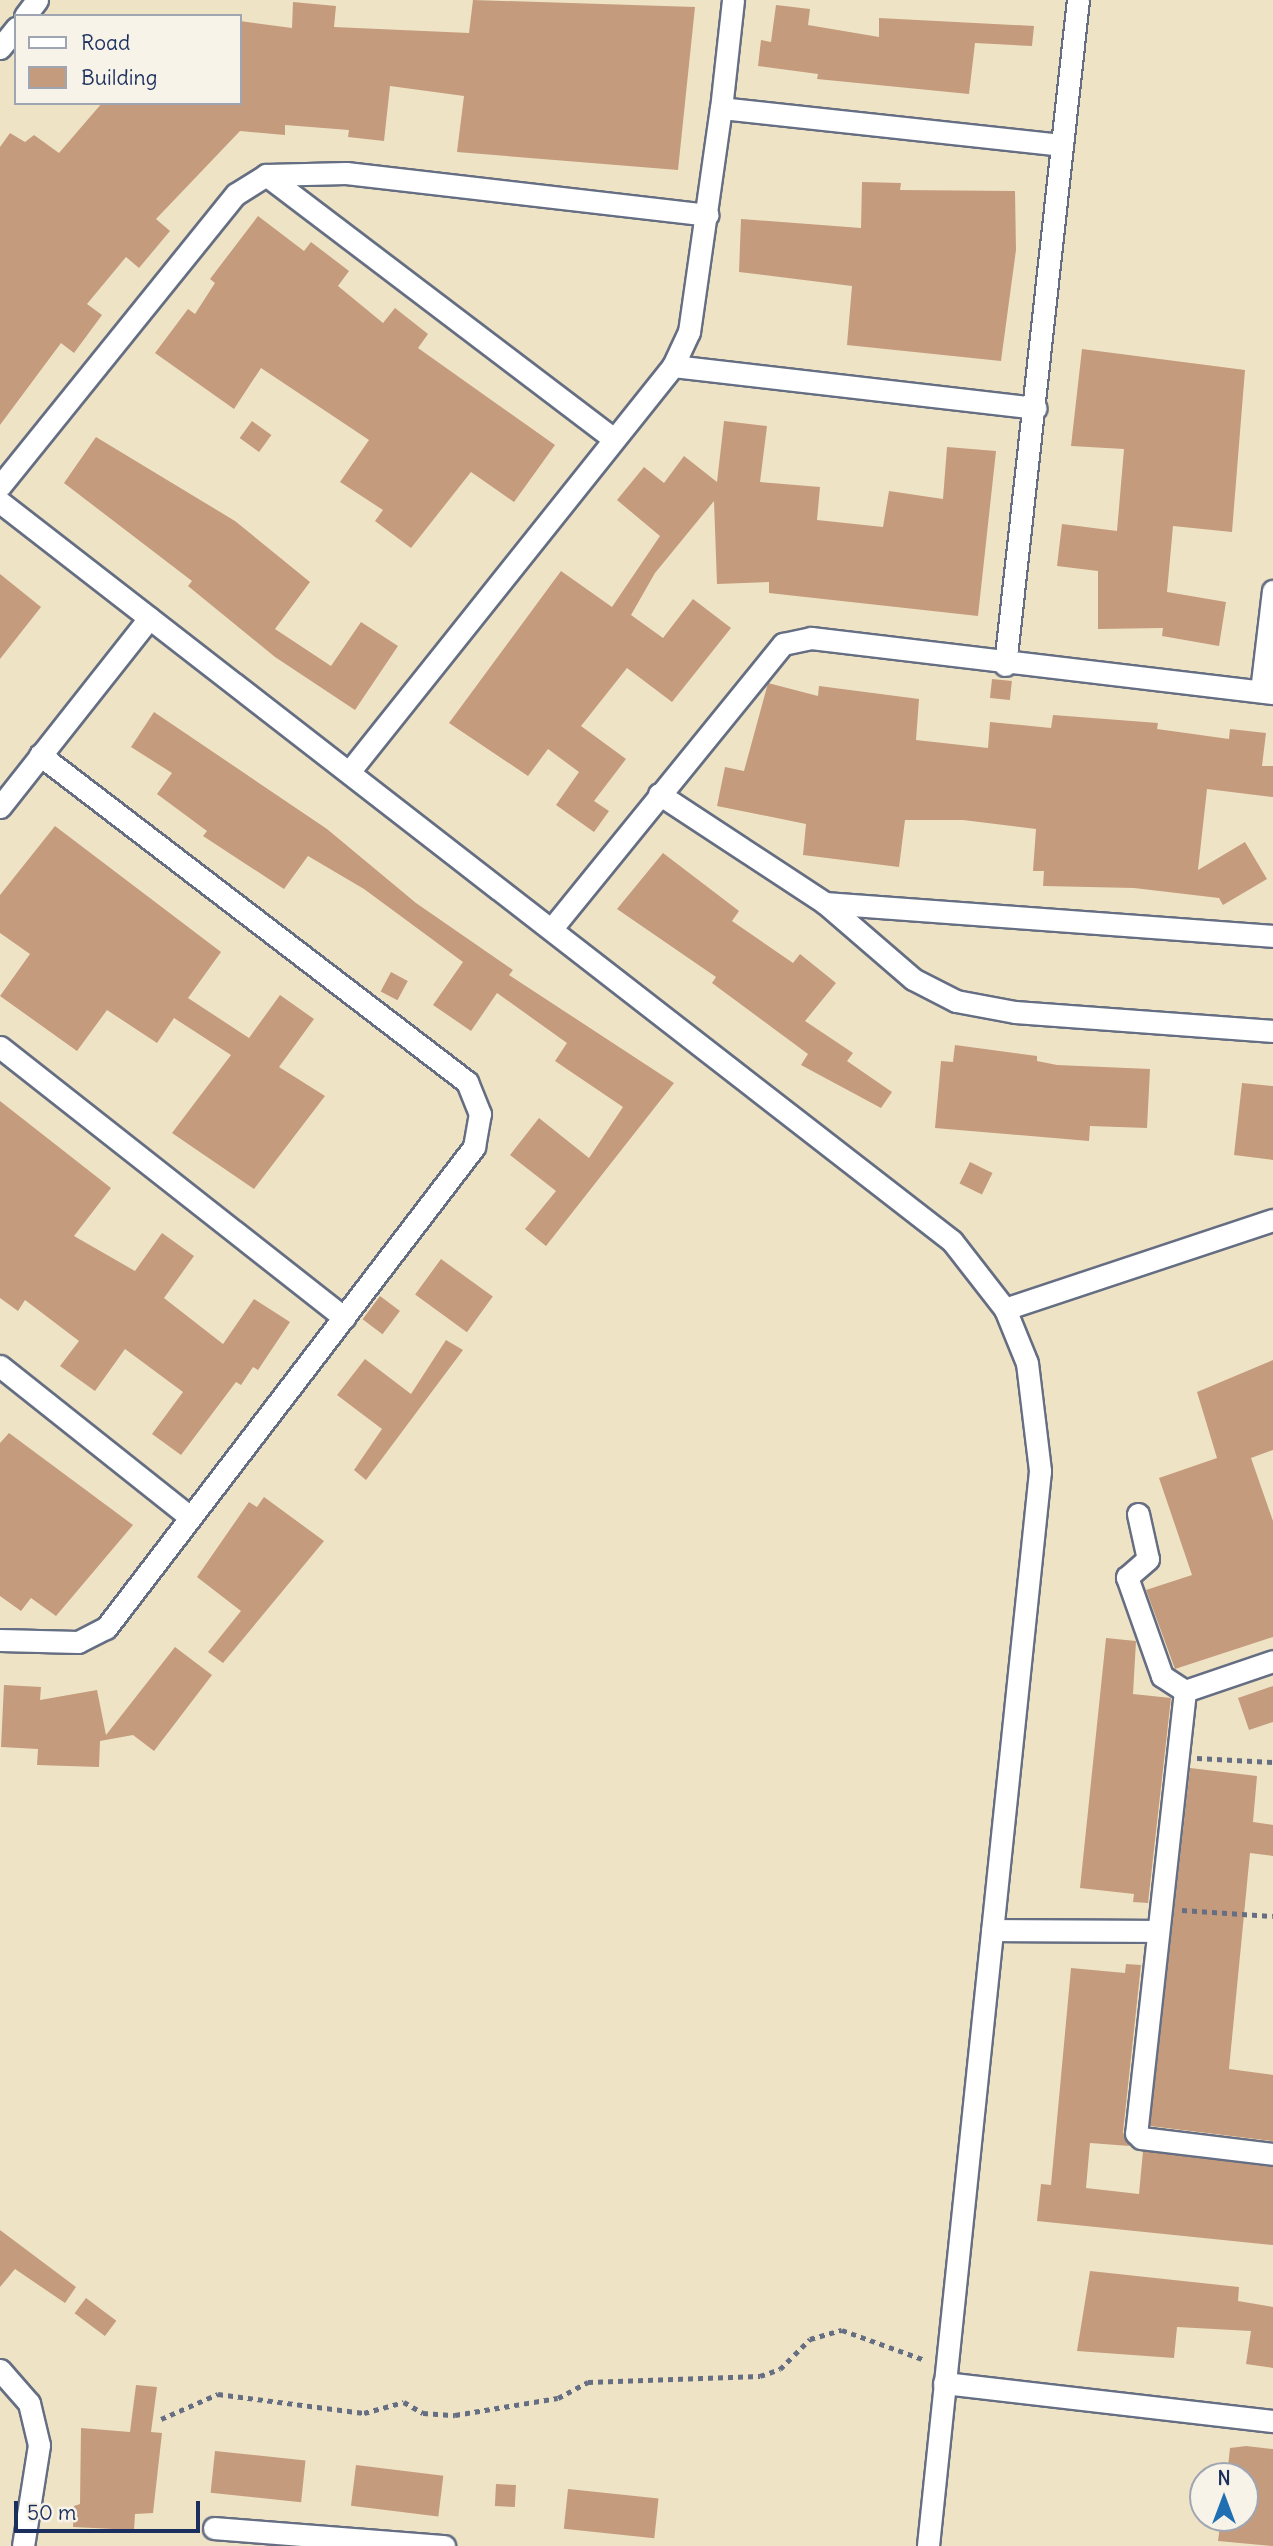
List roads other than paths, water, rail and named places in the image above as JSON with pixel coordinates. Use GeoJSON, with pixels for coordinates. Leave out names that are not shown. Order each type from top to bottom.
{"type":"FeatureCollection","features":[{"type":"Feature","properties":{"kind":"street"},"geometry":{"type":"LineString","coordinates":[[349,772],[611,438],[673,366],[689,332],[708,215],[733,0]]}},
{"type":"Feature","properties":{"kind":"street"},"geometry":{"type":"LineString","coordinates":[[1005,665],[1036,408],[1078,0]]}},
{"type":"Feature","properties":{"kind":"street"},"geometry":{"type":"LineString","coordinates":[[0,48],[14,30]]}},
{"type":"Feature","properties":{"kind":"street"},"geometry":{"type":"LineString","coordinates":[[721,108],[1062,145]]}},
{"type":"Feature","properties":{"kind":"street"},"geometry":{"type":"LineString","coordinates":[[0,486],[236,194],[266,175],[346,173],[708,215]]}},
{"type":"Feature","properties":{"kind":"street"},"geometry":{"type":"LineString","coordinates":[[266,175],[611,438]]}},
{"type":"Feature","properties":{"kind":"street"},"geometry":{"type":"LineString","coordinates":[[673,366],[1036,408]]}},
{"type":"Feature","properties":{"kind":"street"},"geometry":{"type":"LineString","coordinates":[[0,502],[553,928],[952,1241],[1005,1309],[1027,1363],[1040,1471],[928,2546]]}},
{"type":"Feature","properties":{"kind":"street"},"geometry":{"type":"LineString","coordinates":[[553,928],[783,644],[811,638],[1005,665],[1267,692],[1273,591]]}},
{"type":"Feature","properties":{"kind":"street"},"geometry":{"type":"LineString","coordinates":[[0,807],[149,618]]}},
{"type":"Feature","properties":{"kind":"street"},"geometry":{"type":"LineString","coordinates":[[0,1640],[93,1637],[344,1318],[474,1147],[480,1114],[467,1082],[40,755]]}},
{"type":"Feature","properties":{"kind":"street"},"geometry":{"type":"LineString","coordinates":[[659,794],[825,903],[913,979],[956,1001],[1015,1012],[1273,1031]]}},
{"type":"Feature","properties":{"kind":"street"},"geometry":{"type":"LineString","coordinates":[[825,903],[1273,936]]}},
{"type":"Feature","properties":{"kind":"street"},"geometry":{"type":"LineString","coordinates":[[0,1047],[344,1318]]}},
{"type":"Feature","properties":{"kind":"street"},"geometry":{"type":"LineString","coordinates":[[1005,1309],[1273,1220]]}},
{"type":"Feature","properties":{"kind":"street"},"geometry":{"type":"LineString","coordinates":[[0,1366],[187,1515]]}},
{"type":"Feature","properties":{"kind":"street"},"geometry":{"type":"LineString","coordinates":[[1138,1514],[1148,1559],[1127,1577],[1161,1676],[1185,1691]]}},
{"type":"Feature","properties":{"kind":"street"},"geometry":{"type":"LineString","coordinates":[[1185,1691],[1273,1661]]}},
{"type":"Feature","properties":{"kind":"street"},"geometry":{"type":"LineString","coordinates":[[1185,1691],[1138,2136],[1273,2154]]}},
{"type":"Feature","properties":{"kind":"street"},"geometry":{"type":"LineString","coordinates":[[992,1930],[1158,1931]]}},
{"type":"Feature","properties":{"kind":"street"},"geometry":{"type":"LineString","coordinates":[[0,2370],[29,2403],[39,2445],[23,2546]]}},
{"type":"Feature","properties":{"kind":"street"},"geometry":{"type":"LineString","coordinates":[[945,2376],[1273,2421]]}},
{"type":"Feature","properties":{"kind":"street"},"geometry":{"type":"LineString","coordinates":[[214,2528],[444,2546]]}}]}
